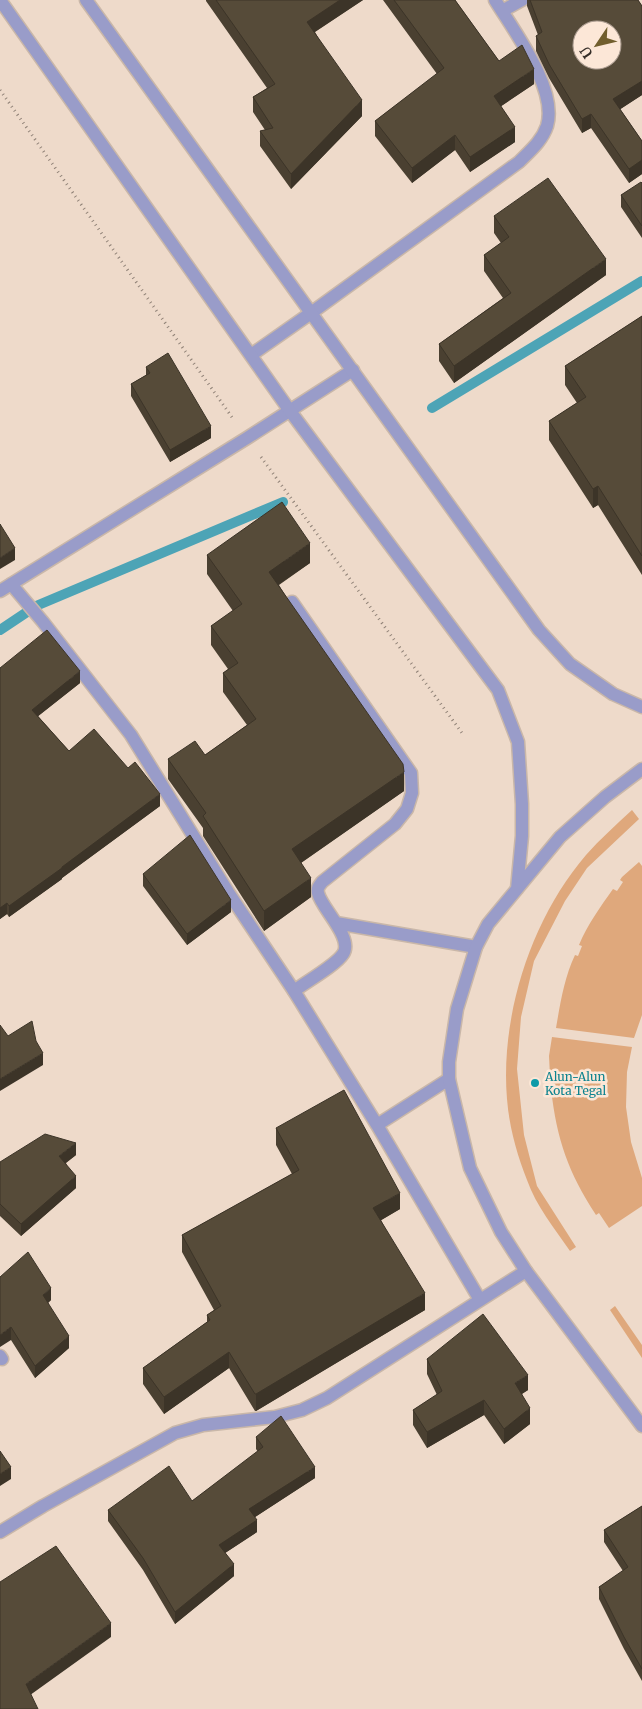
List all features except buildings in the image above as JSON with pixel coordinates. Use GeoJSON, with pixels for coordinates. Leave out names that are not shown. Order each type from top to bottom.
{"type":"FeatureCollection","features":[{"type":"Feature","properties":{"kind":"street"},"geometry":{"type":"LineString","coordinates":[[0,0],[290,411],[498,690],[518,742],[522,804],[522,836],[518,889]]}},
{"type":"Feature","properties":{"kind":"street"},"geometry":{"type":"LineString","coordinates":[[86,0],[539,630],[570,664],[613,694],[642,707]]}},
{"type":"Feature","properties":{"kind":"street"},"geometry":{"type":"LineString","coordinates":[[251,355],[519,162],[537,145],[547,125],[548,102],[540,75],[495,0]]}},
{"type":"Feature","properties":{"kind":"street"},"geometry":{"type":"LineString","coordinates":[[502,11],[522,0]]}},
{"type":"Feature","properties":{"kind":"street"},"geometry":{"type":"LineString","coordinates":[[0,591],[15,588],[353,370]]}},
{"type":"Feature","properties":{"kind":"street"},"geometry":{"type":"LineString","coordinates":[[15,588],[131,735],[228,892],[294,991],[377,1125],[480,1300]]}},
{"type":"Feature","properties":{"kind":"street"},"geometry":{"type":"LineString","coordinates":[[292,602],[411,773],[412,794],[407,809],[395,824],[318,887],[318,894],[336,923],[346,946],[343,955],[294,991]]}},
{"type":"Feature","properties":{"kind":"street"},"geometry":{"type":"LineString","coordinates":[[642,769],[605,797],[560,837],[488,924],[476,947],[457,1009],[449,1062],[449,1080],[470,1168],[501,1232],[526,1271],[642,1426]]}},
{"type":"Feature","properties":{"kind":"street"},"geometry":{"type":"LineString","coordinates":[[336,923],[476,947]]}},
{"type":"Feature","properties":{"kind":"street"},"geometry":{"type":"LineString","coordinates":[[377,1125],[449,1080]]}},
{"type":"Feature","properties":{"kind":"street"},"geometry":{"type":"LineString","coordinates":[[0,1532],[175,1433],[203,1425],[275,1417],[302,1410],[327,1398],[526,1271]]}},
{"type":"Feature","properties":{"kind":"path"},"geometry":{"type":"LineString","coordinates":[[0,90],[247,438],[462,733]]}},
{"type":"Feature","properties":{"kind":"shaded area"},"geometry":{"type":"Polygon","coordinates":[[[632,810],[639,819],[587,868],[565,901],[534,961],[521,1017],[517,1069],[524,1135],[537,1186],[576,1247],[570,1251],[535,1199],[517,1151],[507,1099],[506,1067],[509,1035],[514,1002],[523,970],[549,908],[586,855],[632,810]]]}},
{"type":"Feature","properties":{"kind":"shaded area"},"geometry":{"type":"Polygon","coordinates":[[[639,862],[642,866],[642,1015],[634,1038],[556,1028],[565,982],[575,955],[578,956],[582,946],[579,945],[582,938],[613,889],[617,891],[623,882],[620,880],[622,877],[639,862]]]}},
{"type":"Feature","properties":{"kind":"shaded area"},"geometry":{"type":"Polygon","coordinates":[[[552,1037],[632,1047],[627,1072],[626,1107],[631,1142],[642,1178],[642,1206],[609,1228],[599,1213],[596,1215],[586,1199],[571,1170],[560,1140],[551,1089],[553,1088],[549,1056],[552,1037]]]}},
{"type":"Feature","properties":{"kind":"shaded area"},"geometry":{"type":"Polygon","coordinates":[[[615,1306],[642,1345],[642,1358],[610,1310],[615,1306]]]}},
{"type":"Feature","properties":{"kind":"waterway"},"geometry":{"type":"LineString","coordinates":[[432,408],[642,281]]}},
{"type":"Feature","properties":{"kind":"waterway"},"geometry":{"type":"LineString","coordinates":[[0,630],[36,606],[283,502]]}},
{"type":"Feature","properties":{"kind":"place","name":"Alun-Alun Kota Tegal"},"geometry":{"type":"Point","coordinates":[535,1083]}}]}
